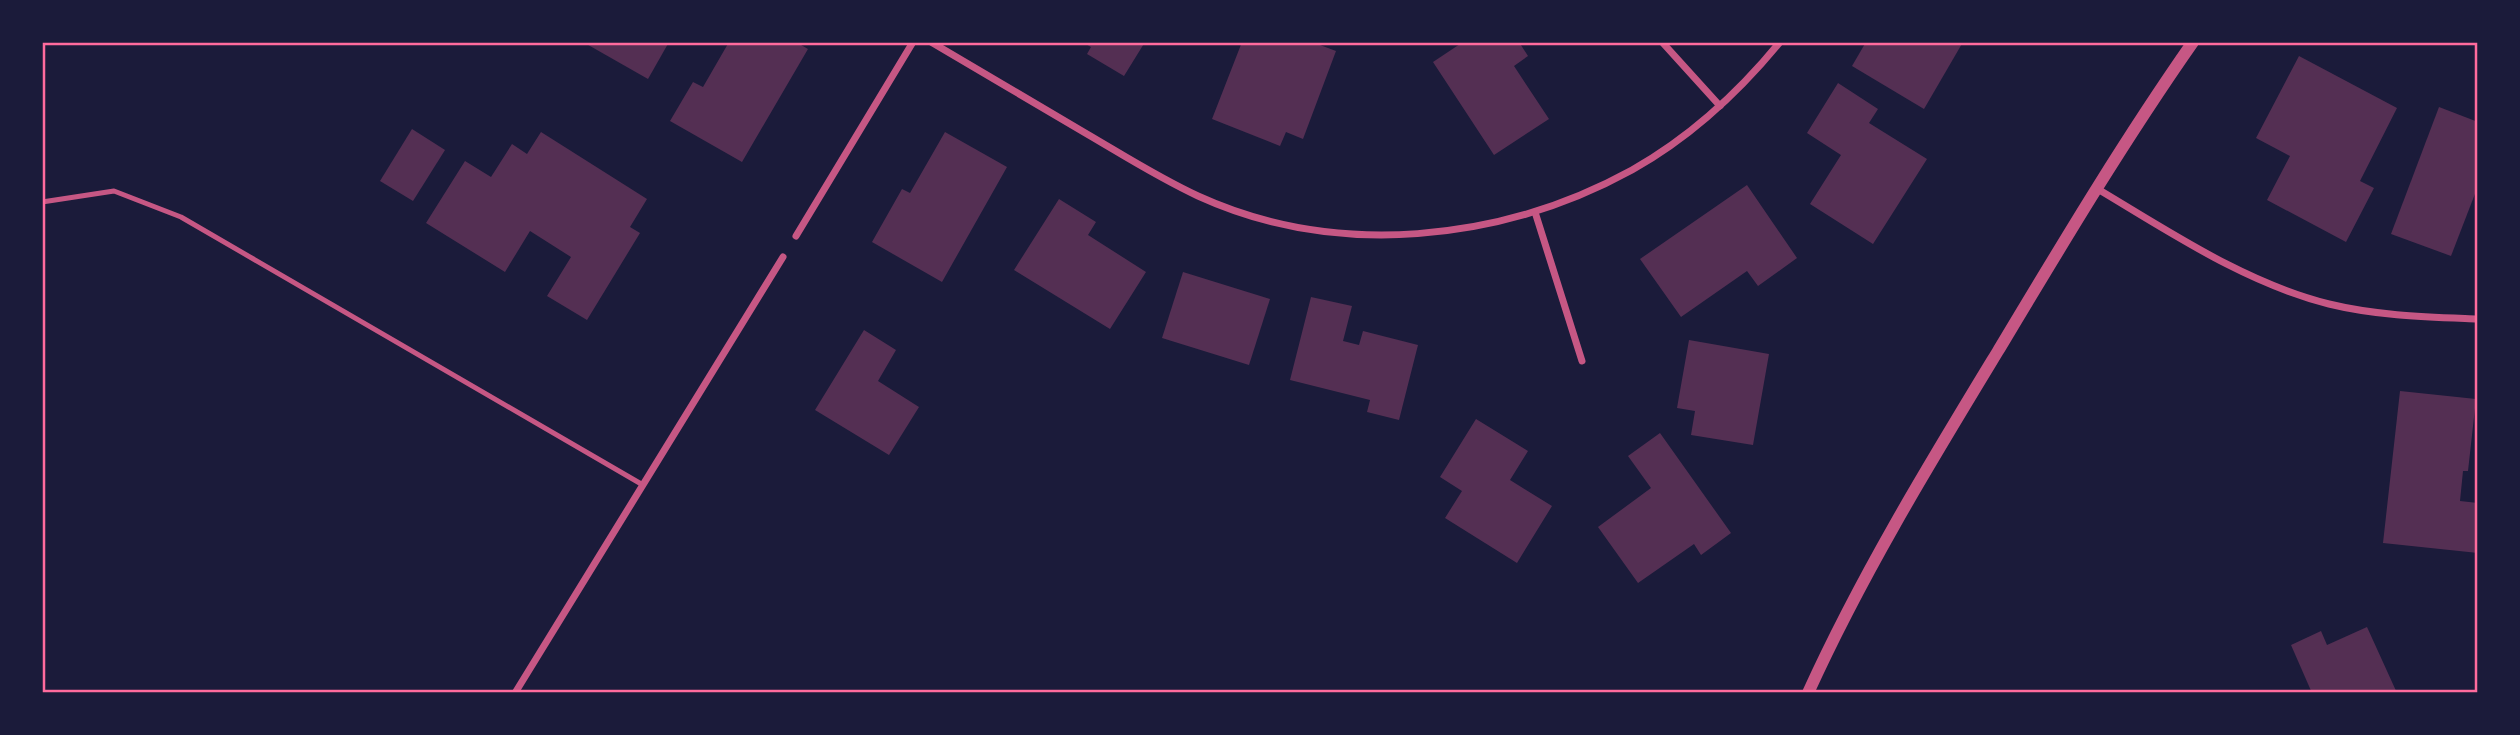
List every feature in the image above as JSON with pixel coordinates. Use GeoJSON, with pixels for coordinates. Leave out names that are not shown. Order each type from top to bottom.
{"type":"FeatureCollection","features":[{"type":"Feature","properties":{"kind":"street"},"geometry":{"type":"LineString","coordinates":[[796,236],[913,42]]}},
{"type":"Feature","properties":{"kind":"street"},"geometry":{"type":"LineString","coordinates":[[931,42],[1140,165],[1199,196],[1257,218],[1315,231],[1380,236],[1462,229],[1535,212],[1585,193],[1633,169],[1678,140],[1720,106],[1755,72],[1780,42]]}},
{"type":"Feature","properties":{"kind":"street"},"geometry":{"type":"LineString","coordinates":[[1662,42],[1720,106]]}},
{"type":"Feature","properties":{"kind":"street"},"geometry":{"type":"LineString","coordinates":[[1808,693],[1890,530],[2096,188],[2193,42]]}},
{"type":"Feature","properties":{"kind":"street"},"geometry":{"type":"LineString","coordinates":[[2096,188],[2232,267],[2300,296],[2377,312],[2478,319]]}},
{"type":"Feature","properties":{"kind":"street"},"geometry":{"type":"LineString","coordinates":[[1535,212],[1581,360]]}},
{"type":"Feature","properties":{"kind":"street"},"geometry":{"type":"LineString","coordinates":[[515,693],[783,257]]}},
{"type":"Feature","properties":{"kind":"lane"},"geometry":{"type":"LineString","coordinates":[[42,202],[114,191],[181,217],[643,485]]}},
{"type":"Feature","properties":{"kind":"building"},"geometry":{"type":"Polygon","coordinates":[[[583,42],[669,42],[648,79],[583,42]]]}},
{"type":"Feature","properties":{"kind":"building"},"geometry":{"type":"Polygon","coordinates":[[[729,42],[796,42],[808,49],[742,162],[670,121],[693,82],[703,87],[729,42]]]}},
{"type":"Feature","properties":{"kind":"building"},"geometry":{"type":"Polygon","coordinates":[[[1082,42],[1145,42],[1124,76],[1087,54],[1091,47],[1082,42]]]}},
{"type":"Feature","properties":{"kind":"building"},"geometry":{"type":"Polygon","coordinates":[[[1242,42],[1312,42],[1336,51],[1303,139],[1286,132],[1280,146],[1212,119],[1242,42]]]}},
{"type":"Feature","properties":{"kind":"building"},"geometry":{"type":"Polygon","coordinates":[[[1463,42],[1519,42],[1528,56],[1514,66],[1549,119],[1494,155],[1433,62],[1463,42]]]}},
{"type":"Feature","properties":{"kind":"building"},"geometry":{"type":"Polygon","coordinates":[[[1866,42],[1963,42],[1924,109],[1852,66],[1866,42]]]}},
{"type":"Feature","properties":{"kind":"building"},"geometry":{"type":"Polygon","coordinates":[[[2299,56],[2397,108],[2360,181],[2374,188],[2346,242],[2267,200],[2290,156],[2256,138],[2299,56]]]}},
{"type":"Feature","properties":{"kind":"building"},"geometry":{"type":"Polygon","coordinates":[[[1838,83],[1878,109],[1869,123],[1927,159],[1873,244],[1810,204],[1841,155],[1807,133],[1838,83]]]}},
{"type":"Feature","properties":{"kind":"building"},"geometry":{"type":"Polygon","coordinates":[[[2439,107],[2478,122],[2478,186],[2451,256],[2391,234],[2439,107]]]}},
{"type":"Feature","properties":{"kind":"building"},"geometry":{"type":"Polygon","coordinates":[[[412,129],[445,150],[413,201],[380,181],[412,129]]]}},
{"type":"Feature","properties":{"kind":"building"},"geometry":{"type":"Polygon","coordinates":[[[541,132],[647,199],[630,227],[640,233],[587,320],[547,296],[571,257],[530,231],[505,272],[426,223],[465,161],[491,177],[512,144],[527,154],[541,132]]]}},
{"type":"Feature","properties":{"kind":"building"},"geometry":{"type":"Polygon","coordinates":[[[945,132],[1007,167],[942,282],[872,242],[902,189],[910,193],[945,132]]]}},
{"type":"Feature","properties":{"kind":"building"},"geometry":{"type":"Polygon","coordinates":[[[1747,185],[1797,258],[1758,286],[1747,271],[1681,317],[1640,259],[1747,185]]]}},
{"type":"Feature","properties":{"kind":"building"},"geometry":{"type":"Polygon","coordinates":[[[1059,199],[1096,222],[1088,235],[1146,272],[1110,329],[1014,270],[1059,199]]]}},
{"type":"Feature","properties":{"kind":"building"},"geometry":{"type":"Polygon","coordinates":[[[1183,272],[1270,299],[1249,365],[1162,338],[1183,272]]]}},
{"type":"Feature","properties":{"kind":"building"},"geometry":{"type":"Polygon","coordinates":[[[1311,297],[1352,306],[1343,341],[1359,345],[1363,331],[1418,345],[1399,420],[1367,412],[1370,400],[1290,380],[1311,297]]]}},
{"type":"Feature","properties":{"kind":"building"},"geometry":{"type":"Polygon","coordinates":[[[864,330],[896,350],[878,381],[919,407],[889,455],[815,410],[864,330]]]}},
{"type":"Feature","properties":{"kind":"building"},"geometry":{"type":"Polygon","coordinates":[[[1689,340],[1769,354],[1753,445],[1691,435],[1695,411],[1677,408],[1689,340]]]}},
{"type":"Feature","properties":{"kind":"building"},"geometry":{"type":"Polygon","coordinates":[[[2400,391],[2476,399],[2468,471],[2463,471],[2460,501],[2478,503],[2478,553],[2383,543],[2400,391]]]}},
{"type":"Feature","properties":{"kind":"building"},"geometry":{"type":"Polygon","coordinates":[[[1476,419],[1528,451],[1510,480],[1552,506],[1517,563],[1445,518],[1462,491],[1440,477],[1476,419]]]}},
{"type":"Feature","properties":{"kind":"building"},"geometry":{"type":"Polygon","coordinates":[[[1660,433],[1731,533],[1701,555],[1694,544],[1638,583],[1598,527],[1651,488],[1628,456],[1660,433]]]}},
{"type":"Feature","properties":{"kind":"building"},"geometry":{"type":"Polygon","coordinates":[[[2367,627],[2397,693],[2312,693],[2291,645],[2321,631],[2327,645],[2367,627]]]}}]}
